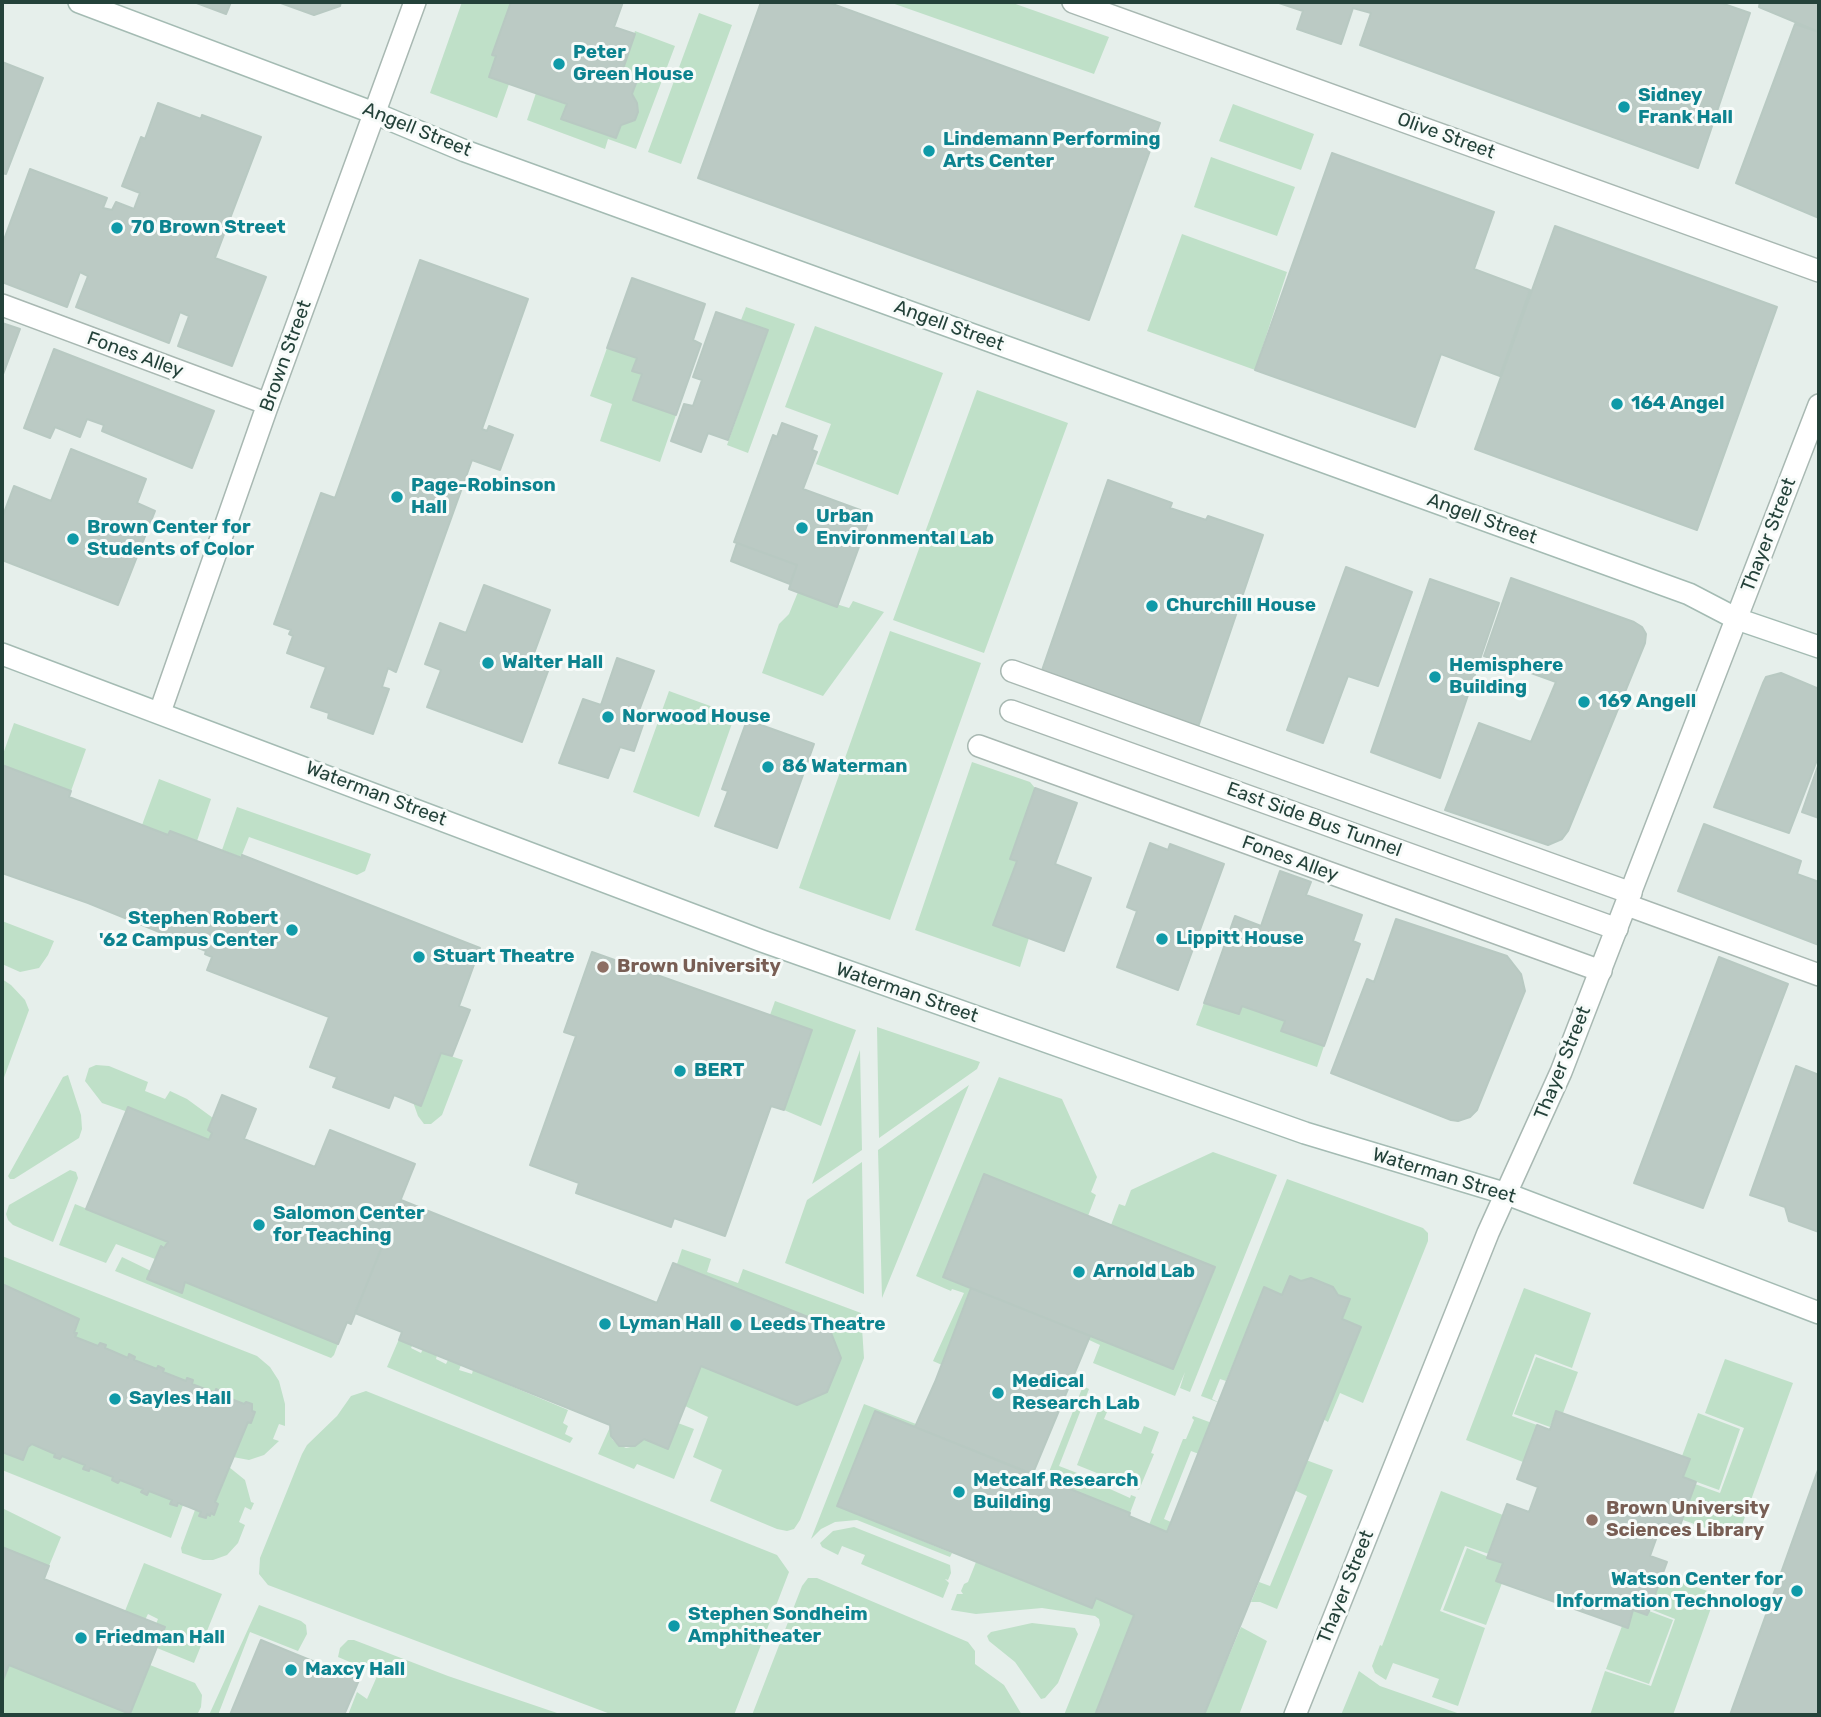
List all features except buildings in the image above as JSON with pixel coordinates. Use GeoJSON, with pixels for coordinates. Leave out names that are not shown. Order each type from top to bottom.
{"type":"FeatureCollection","features":[{"type":"Feature","properties":{"kind":"main road","name":"Angell Street"},"geometry":{"type":"LineString","coordinates":[[79,2],[374,113],[465,151],[1689,594],[1737,619],[1819,647]]}},
{"type":"Feature","properties":{"kind":"main road","name":"Brown Street"},"geometry":{"type":"LineString","coordinates":[[160,712],[268,404],[415,2]]}},
{"type":"Feature","properties":{"kind":"main road","name":"Olive Street"},"geometry":{"type":"LineString","coordinates":[[1073,2],[1819,271]]}},
{"type":"Feature","properties":{"kind":"main road","name":"Fones Alley"},"geometry":{"type":"LineString","coordinates":[[2,305],[268,404]]}},
{"type":"Feature","properties":{"kind":"main road","name":"Thayer Street"},"geometry":{"type":"LineString","coordinates":[[1295,1715],[1488,1233],[1561,1072],[1819,405]]}},
{"type":"Feature","properties":{"kind":"main road","name":"Waterman Street"},"geometry":{"type":"LineString","coordinates":[[2,654],[866,979],[1305,1133],[1507,1194],[1819,1313]]}},
{"type":"Feature","properties":{"kind":"main road"},"geometry":{"type":"LineString","coordinates":[[1012,671],[1629,899],[1819,975]]}},
{"type":"Feature","properties":{"kind":"main road","name":"East Side Bus Tunnel"},"geometry":{"type":"LineString","coordinates":[[1011,711],[1617,929]]}},
{"type":"Feature","properties":{"kind":"main road","name":"Fones Alley"},"geometry":{"type":"LineString","coordinates":[[979,746],[1601,971]]}},
{"type":"Feature","properties":{"kind":"green space"},"geometry":{"type":"Polygon","coordinates":[[[462,2],[511,2],[493,54],[496,56],[489,77],[509,84],[497,118],[430,93],[462,2]]]}},
{"type":"Feature","properties":{"kind":"green space"},"geometry":{"type":"Polygon","coordinates":[[[889,2],[1010,2],[1109,37],[1094,74],[889,2]]]}},
{"type":"Feature","properties":{"kind":"green space"},"geometry":{"type":"Polygon","coordinates":[[[699,13],[732,25],[681,164],[648,152],[699,13]]]}},
{"type":"Feature","properties":{"kind":"green space"},"geometry":{"type":"Polygon","coordinates":[[[635,31],[675,46],[636,149],[608,139],[605,149],[527,120],[536,93],[567,104],[562,119],[616,138],[621,125],[634,121],[638,112],[632,94],[638,78],[622,72],[635,31]]]}},
{"type":"Feature","properties":{"kind":"green space"},"geometry":{"type":"Polygon","coordinates":[[[1233,104],[1314,134],[1301,170],[1219,141],[1233,104]]]}},
{"type":"Feature","properties":{"kind":"green space"},"geometry":{"type":"Polygon","coordinates":[[[1211,157],[1295,187],[1277,236],[1194,207],[1211,157]]]}},
{"type":"Feature","properties":{"kind":"green space"},"geometry":{"type":"Polygon","coordinates":[[[1182,234],[1287,272],[1255,370],[1147,331],[1182,234]]]}},
{"type":"Feature","properties":{"kind":"green space"},"geometry":{"type":"Polygon","coordinates":[[[746,307],[795,324],[748,453],[727,445],[768,330],[741,320],[746,307]]]}},
{"type":"Feature","properties":{"kind":"green space"},"geometry":{"type":"Polygon","coordinates":[[[815,326],[943,373],[898,495],[816,464],[831,424],[785,407],[815,326]]]}},
{"type":"Feature","properties":{"kind":"green space"},"geometry":{"type":"Polygon","coordinates":[[[607,348],[637,358],[632,371],[642,374],[633,400],[676,415],[660,462],[600,441],[612,404],[590,396],[607,348]]]}},
{"type":"Feature","properties":{"kind":"green space"},"geometry":{"type":"Polygon","coordinates":[[[977,390],[1068,423],[984,653],[893,620],[977,390]]]}},
{"type":"Feature","properties":{"kind":"green space"},"geometry":{"type":"Polygon","coordinates":[[[798,592],[849,608],[853,601],[884,612],[823,696],[762,673],[779,624],[789,614],[798,592]]]}},
{"type":"Feature","properties":{"kind":"green space"},"geometry":{"type":"Polygon","coordinates":[[[890,631],[981,663],[890,920],[799,888],[890,631]]]}},
{"type":"Feature","properties":{"kind":"green space"},"geometry":{"type":"Polygon","coordinates":[[[669,691],[735,715],[699,817],[633,792],[669,691]]]}},
{"type":"Feature","properties":{"kind":"green space"},"geometry":{"type":"Polygon","coordinates":[[[14,723],[86,749],[71,791],[2,765],[2,757],[14,723]]]}},
{"type":"Feature","properties":{"kind":"green space"},"geometry":{"type":"Polygon","coordinates":[[[972,762],[1030,782],[1035,788],[1010,858],[1017,861],[994,925],[1029,938],[1020,967],[915,930],[972,762]]]}},
{"type":"Feature","properties":{"kind":"green space"},"geometry":{"type":"Polygon","coordinates":[[[159,779],[211,799],[197,841],[170,831],[168,835],[142,825],[159,779]]]}},
{"type":"Feature","properties":{"kind":"green space"},"geometry":{"type":"Polygon","coordinates":[[[237,807],[371,854],[365,871],[357,875],[249,837],[241,857],[222,850],[237,807]]]}},
{"type":"Feature","properties":{"kind":"green space"},"geometry":{"type":"Polygon","coordinates":[[[2,921],[54,941],[39,968],[20,972],[2,964],[2,921]]]}},
{"type":"Feature","properties":{"kind":"green space"},"geometry":{"type":"Polygon","coordinates":[[[2,979],[25,1000],[29,1010],[2,1083],[2,979]]]}},
{"type":"Feature","properties":{"kind":"green space"},"geometry":{"type":"Polygon","coordinates":[[[775,1001],[856,1030],[821,1126],[784,1110],[812,1031],[770,1015],[775,1001]]]}},
{"type":"Feature","properties":{"kind":"green space"},"geometry":{"type":"Polygon","coordinates":[[[1204,1003],[1239,1014],[1242,1006],[1285,1021],[1281,1031],[1324,1046],[1317,1067],[1196,1025],[1204,1003]]]}},
{"type":"Feature","properties":{"kind":"green space"},"geometry":{"type":"Polygon","coordinates":[[[877,1027],[980,1062],[977,1069],[879,1138],[877,1027]]]}},
{"type":"Feature","properties":{"kind":"green space"},"geometry":{"type":"Polygon","coordinates":[[[860,1050],[862,1150],[812,1184],[860,1050]]]}},
{"type":"Feature","properties":{"kind":"green space"},"geometry":{"type":"Polygon","coordinates":[[[441,1053],[463,1060],[442,1115],[431,1124],[424,1124],[413,1102],[421,1106],[441,1053]]]}},
{"type":"Feature","properties":{"kind":"green space"},"geometry":{"type":"Polygon","coordinates":[[[96,1065],[109,1066],[148,1082],[145,1091],[165,1099],[170,1091],[187,1099],[213,1118],[208,1130],[212,1133],[209,1140],[102,1103],[85,1081],[89,1068],[96,1065]]]}},
{"type":"Feature","properties":{"kind":"green space"},"geometry":{"type":"Polygon","coordinates":[[[68,1075],[81,1115],[82,1129],[79,1138],[10,1179],[8,1176],[63,1077],[68,1075]]]}},
{"type":"Feature","properties":{"kind":"green space"},"geometry":{"type":"Polygon","coordinates":[[[999,1077],[1062,1099],[1097,1177],[1091,1192],[1096,1195],[1088,1216],[984,1175],[943,1277],[971,1288],[942,1365],[933,1361],[964,1293],[952,1289],[951,1291],[916,1276],[999,1077]]]}},
{"type":"Feature","properties":{"kind":"green space"},"geometry":{"type":"Polygon","coordinates":[[[969,1085],[882,1298],[878,1150],[969,1085]]]}},
{"type":"Feature","properties":{"kind":"green space"},"geometry":{"type":"Polygon","coordinates":[[[1213,1152],[1277,1175],[1190,1392],[1180,1388],[1185,1372],[1175,1396],[1093,1363],[1100,1345],[1087,1339],[1090,1336],[1173,1369],[1215,1267],[1111,1225],[1119,1204],[1125,1206],[1131,1190],[1213,1152]]]}},
{"type":"Feature","properties":{"kind":"green space"},"geometry":{"type":"Polygon","coordinates":[[[862,1162],[864,1294],[785,1263],[807,1200],[862,1162]]]}},
{"type":"Feature","properties":{"kind":"green space"},"geometry":{"type":"Polygon","coordinates":[[[70,1170],[76,1172],[78,1178],[53,1242],[13,1225],[8,1220],[6,1214],[9,1205],[70,1170]]]}},
{"type":"Feature","properties":{"kind":"green space"},"geometry":{"type":"Polygon","coordinates":[[[1287,1179],[1423,1228],[1428,1233],[1428,1241],[1363,1403],[1340,1393],[1328,1422],[1323,1419],[1361,1327],[1342,1319],[1349,1300],[1338,1295],[1333,1287],[1311,1278],[1301,1281],[1290,1276],[1282,1295],[1264,1288],[1226,1381],[1220,1379],[1212,1399],[1220,1403],[1201,1396],[1287,1179]]]}},
{"type":"Feature","properties":{"kind":"green space"},"geometry":{"type":"Polygon","coordinates":[[[75,1204],[168,1242],[164,1248],[161,1246],[155,1259],[116,1244],[106,1263],[59,1245],[75,1204]]]}},
{"type":"Feature","properties":{"kind":"green space"},"geometry":{"type":"Polygon","coordinates":[[[682,1249],[711,1259],[707,1272],[738,1283],[743,1269],[861,1313],[864,1358],[800,1520],[794,1529],[777,1529],[710,1501],[722,1470],[693,1457],[708,1417],[685,1406],[701,1366],[827,1392],[841,1358],[828,1325],[677,1264],[682,1249]]]}},
{"type":"Feature","properties":{"kind":"green space"},"geometry":{"type":"Polygon","coordinates":[[[2,1256],[257,1356],[270,1367],[279,1381],[285,1404],[285,1426],[279,1424],[273,1439],[279,1441],[264,1455],[249,1460],[233,1457],[255,1412],[252,1411],[251,1404],[221,1395],[222,1391],[217,1390],[215,1393],[192,1384],[193,1380],[187,1378],[186,1381],[163,1372],[164,1369],[159,1366],[157,1369],[134,1360],[135,1357],[129,1354],[128,1358],[75,1337],[79,1319],[2,1284],[2,1256]]]}},
{"type":"Feature","properties":{"kind":"green space"},"geometry":{"type":"Polygon","coordinates":[[[122,1257],[151,1271],[182,1292],[185,1282],[338,1344],[334,1355],[331,1358],[115,1271],[122,1257]]]}},
{"type":"Feature","properties":{"kind":"green space"},"geometry":{"type":"Polygon","coordinates":[[[1524,1288],[1591,1313],[1572,1368],[1535,1354],[1512,1416],[1537,1425],[1523,1462],[1466,1440],[1524,1288]]]}},
{"type":"Feature","properties":{"kind":"green space"},"geometry":{"type":"Polygon","coordinates":[[[399,1339],[413,1344],[411,1348],[421,1353],[423,1349],[437,1355],[436,1359],[446,1364],[448,1360],[461,1365],[459,1370],[472,1374],[473,1370],[568,1410],[563,1423],[568,1426],[565,1434],[573,1438],[570,1443],[387,1367],[399,1339]]]}},
{"type":"Feature","properties":{"kind":"green space"},"geometry":{"type":"Polygon","coordinates":[[[1536,1357],[1578,1372],[1563,1413],[1556,1411],[1550,1427],[1514,1414],[1536,1357]]]}},
{"type":"Feature","properties":{"kind":"green space"},"geometry":{"type":"Polygon","coordinates":[[[1725,1359],[1793,1383],[1737,1539],[1683,1520],[1695,1484],[1720,1493],[1744,1428],[1705,1413],[1725,1359]]]}},
{"type":"Feature","properties":{"kind":"green space"},"geometry":{"type":"Polygon","coordinates":[[[1083,1386],[1089,1389],[1059,1466],[1111,1486],[1110,1489],[1130,1498],[1131,1495],[1136,1497],[1130,1513],[1033,1474],[1047,1477],[1083,1386]]]}},
{"type":"Feature","properties":{"kind":"green space"},"geometry":{"type":"Polygon","coordinates":[[[366,1391],[777,1555],[789,1572],[734,1715],[613,1715],[268,1585],[259,1574],[260,1558],[302,1454],[307,1445],[337,1416],[351,1396],[366,1391]]]}},
{"type":"Feature","properties":{"kind":"green space"},"geometry":{"type":"Polygon","coordinates":[[[864,1404],[916,1424],[916,1427],[875,1411],[837,1506],[952,1553],[950,1557],[857,1520],[835,1522],[821,1529],[811,1539],[864,1404]]]}},
{"type":"Feature","properties":{"kind":"green space"},"geometry":{"type":"Polygon","coordinates":[[[1099,1408],[1107,1412],[1104,1419],[1141,1434],[1144,1426],[1159,1432],[1151,1453],[1154,1454],[1139,1490],[1077,1465],[1099,1408]]]}},
{"type":"Feature","properties":{"kind":"green space"},"geometry":{"type":"Polygon","coordinates":[[[1698,1413],[1740,1429],[1719,1490],[1683,1477],[1690,1459],[1682,1456],[1698,1413]]]}},
{"type":"Feature","properties":{"kind":"green space"},"geometry":{"type":"Polygon","coordinates":[[[1193,1416],[1212,1423],[1199,1454],[1191,1451],[1164,1519],[1171,1522],[1167,1532],[1149,1525],[1183,1439],[1186,1439],[1194,1420],[1193,1416]]]}},
{"type":"Feature","properties":{"kind":"green space"},"geometry":{"type":"Polygon","coordinates":[[[678,1423],[694,1429],[674,1479],[637,1464],[634,1469],[598,1454],[610,1427],[612,1439],[626,1448],[678,1423]]]}},
{"type":"Feature","properties":{"kind":"green space"},"geometry":{"type":"Polygon","coordinates":[[[32,1444],[55,1454],[54,1457],[60,1459],[62,1456],[85,1465],[83,1469],[89,1471],[90,1468],[143,1489],[142,1492],[147,1494],[149,1491],[172,1500],[171,1504],[183,1505],[171,1538],[2,1470],[2,1452],[23,1460],[32,1444]]]}},
{"type":"Feature","properties":{"kind":"green space"},"geometry":{"type":"Polygon","coordinates":[[[1306,1460],[1333,1470],[1277,1609],[1260,1602],[1251,1602],[1259,1582],[1270,1586],[1307,1496],[1294,1490],[1306,1460]]]}},
{"type":"Feature","properties":{"kind":"green space"},"geometry":{"type":"Polygon","coordinates":[[[229,1467],[245,1480],[251,1502],[254,1503],[251,1510],[245,1507],[239,1522],[245,1525],[238,1543],[227,1555],[213,1560],[203,1560],[182,1553],[181,1548],[195,1510],[201,1512],[199,1516],[205,1518],[207,1514],[213,1514],[229,1467]]]}},
{"type":"Feature","properties":{"kind":"green space"},"geometry":{"type":"Polygon","coordinates":[[[1441,1491],[1503,1515],[1489,1554],[1465,1546],[1440,1611],[1485,1628],[1458,1706],[1432,1697],[1439,1679],[1393,1663],[1386,1680],[1375,1673],[1372,1666],[1441,1491]]]}},
{"type":"Feature","properties":{"kind":"green space"},"geometry":{"type":"Polygon","coordinates":[[[2,1508],[61,1537],[49,1566],[2,1547],[2,1508]]]}},
{"type":"Feature","properties":{"kind":"green space"},"geometry":{"type":"Polygon","coordinates":[[[854,1527],[950,1565],[951,1573],[948,1580],[945,1579],[949,1583],[943,1598],[861,1564],[865,1555],[842,1546],[838,1555],[822,1547],[820,1543],[833,1531],[854,1527]]]}},
{"type":"Feature","properties":{"kind":"green space"},"geometry":{"type":"Polygon","coordinates":[[[1467,1548],[1503,1563],[1496,1581],[1502,1583],[1486,1625],[1443,1610],[1467,1548]]]}},
{"type":"Feature","properties":{"kind":"green space"},"geometry":{"type":"Polygon","coordinates":[[[976,1562],[1091,1608],[1096,1598],[1134,1615],[1095,1715],[1064,1715],[1100,1625],[1099,1619],[1095,1616],[1042,1608],[976,1614],[951,1610],[957,1594],[963,1594],[961,1591],[976,1562]]]}},
{"type":"Feature","properties":{"kind":"green space"},"geometry":{"type":"Polygon","coordinates":[[[144,1563],[222,1594],[194,1663],[157,1648],[165,1628],[156,1624],[158,1619],[148,1614],[145,1620],[125,1611],[144,1563]]]}},
{"type":"Feature","properties":{"kind":"green space"},"geometry":{"type":"Polygon","coordinates":[[[1662,1575],[1716,1594],[1673,1715],[1590,1715],[1605,1671],[1651,1686],[1675,1619],[1650,1609],[1662,1575]]]}},
{"type":"Feature","properties":{"kind":"green space"},"geometry":{"type":"Polygon","coordinates":[[[808,1578],[817,1578],[968,1642],[975,1651],[975,1664],[1004,1685],[1022,1715],[752,1715],[802,1586],[808,1578]]]}},
{"type":"Feature","properties":{"kind":"green space"},"geometry":{"type":"Polygon","coordinates":[[[259,1605],[301,1621],[306,1625],[307,1634],[298,1651],[250,1632],[218,1715],[209,1715],[259,1605]]]}},
{"type":"Feature","properties":{"kind":"green space"},"geometry":{"type":"Polygon","coordinates":[[[1633,1610],[1647,1615],[1649,1611],[1673,1620],[1649,1684],[1606,1669],[1622,1626],[1628,1627],[1633,1610]]]}},
{"type":"Feature","properties":{"kind":"green space"},"geometry":{"type":"Polygon","coordinates":[[[1032,1623],[1075,1628],[1078,1634],[1058,1683],[1041,1699],[1015,1662],[989,1641],[987,1636],[991,1632],[1032,1623]]]}},
{"type":"Feature","properties":{"kind":"green space"},"geometry":{"type":"Polygon","coordinates":[[[1241,1627],[1267,1641],[1239,1715],[1204,1715],[1241,1627]]]}},
{"type":"Feature","properties":{"kind":"green space"},"geometry":{"type":"Polygon","coordinates":[[[348,1640],[563,1715],[348,1715],[357,1692],[367,1699],[378,1674],[338,1657],[340,1648],[348,1640]]]}},
{"type":"Feature","properties":{"kind":"green space"},"geometry":{"type":"Polygon","coordinates":[[[9,1665],[130,1714],[150,1665],[195,1683],[202,1695],[201,1707],[197,1715],[2,1715],[2,1683],[9,1665]]]}},
{"type":"Feature","properties":{"kind":"green space"},"geometry":{"type":"Polygon","coordinates":[[[1359,1671],[1380,1686],[1463,1715],[1341,1715],[1359,1671]]]}},
{"type":"Feature","properties":{"kind":"place","name":"Peter Green House"},"geometry":{"type":"Point","coordinates":[559,64]}},
{"type":"Feature","properties":{"kind":"place","name":"Sidney Frank Hall"},"geometry":{"type":"Point","coordinates":[1624,107]}},
{"type":"Feature","properties":{"kind":"place","name":"Lindemann Performing Arts Center"},"geometry":{"type":"Point","coordinates":[929,151]}},
{"type":"Feature","properties":{"kind":"place","name":"70 Brown Street"},"geometry":{"type":"Point","coordinates":[117,228]}},
{"type":"Feature","properties":{"kind":"place","name":"164 Angel"},"geometry":{"type":"Point","coordinates":[1617,404]}},
{"type":"Feature","properties":{"kind":"place","name":"Page-Robinson Hall"},"geometry":{"type":"Point","coordinates":[397,497]}},
{"type":"Feature","properties":{"kind":"place","name":"Urban Environmental Lab"},"geometry":{"type":"Point","coordinates":[802,528]}},
{"type":"Feature","properties":{"kind":"place","name":"Brown Center for Students of Color"},"geometry":{"type":"Point","coordinates":[73,539]}},
{"type":"Feature","properties":{"kind":"place","name":"Churchill House"},"geometry":{"type":"Point","coordinates":[1152,606]}},
{"type":"Feature","properties":{"kind":"place","name":"Walter Hall"},"geometry":{"type":"Point","coordinates":[488,663]}},
{"type":"Feature","properties":{"kind":"place","name":"Hemisphere Building"},"geometry":{"type":"Point","coordinates":[1435,677]}},
{"type":"Feature","properties":{"kind":"place","name":"169 Angell"},"geometry":{"type":"Point","coordinates":[1584,702]}},
{"type":"Feature","properties":{"kind":"place","name":"Norwood House"},"geometry":{"type":"Point","coordinates":[608,717]}},
{"type":"Feature","properties":{"kind":"place","name":"86 Waterman"},"geometry":{"type":"Point","coordinates":[768,767]}},
{"type":"Feature","properties":{"kind":"place","name":"Stephen Robert '62 Campus Center"},"geometry":{"type":"Point","coordinates":[292,930]}},
{"type":"Feature","properties":{"kind":"place","name":"Lippitt House"},"geometry":{"type":"Point","coordinates":[1162,939]}},
{"type":"Feature","properties":{"kind":"place","name":"Stuart Theatre"},"geometry":{"type":"Point","coordinates":[419,957]}},
{"type":"Feature","properties":{"kind":"place","name":"Brown University"},"geometry":{"type":"Point","coordinates":[603,967]}},
{"type":"Feature","properties":{"kind":"place","name":"BERT"},"geometry":{"type":"Point","coordinates":[680,1071]}},
{"type":"Feature","properties":{"kind":"place","name":"Salomon Center for Teaching"},"geometry":{"type":"Point","coordinates":[259,1225]}},
{"type":"Feature","properties":{"kind":"place","name":"Arnold Lab"},"geometry":{"type":"Point","coordinates":[1079,1272]}},
{"type":"Feature","properties":{"kind":"place","name":"Lyman Hall"},"geometry":{"type":"Point","coordinates":[605,1324]}},
{"type":"Feature","properties":{"kind":"place","name":"Leeds Theatre"},"geometry":{"type":"Point","coordinates":[736,1325]}},
{"type":"Feature","properties":{"kind":"place","name":"Medical Research Lab"},"geometry":{"type":"Point","coordinates":[998,1393]}},
{"type":"Feature","properties":{"kind":"place","name":"Sayles Hall"},"geometry":{"type":"Point","coordinates":[115,1399]}},
{"type":"Feature","properties":{"kind":"place","name":"Metcalf Research Building"},"geometry":{"type":"Point","coordinates":[959,1492]}},
{"type":"Feature","properties":{"kind":"place","name":"Brown University Sciences Library"},"geometry":{"type":"Point","coordinates":[1592,1520]}},
{"type":"Feature","properties":{"kind":"place","name":"Watson Center for Information Technology"},"geometry":{"type":"Point","coordinates":[1797,1591]}},
{"type":"Feature","properties":{"kind":"place","name":"Stephen Sondheim Amphitheater"},"geometry":{"type":"Point","coordinates":[674,1626]}},
{"type":"Feature","properties":{"kind":"place","name":"Friedman Hall"},"geometry":{"type":"Point","coordinates":[81,1638]}},
{"type":"Feature","properties":{"kind":"place","name":"Maxcy Hall"},"geometry":{"type":"Point","coordinates":[291,1670]}}]}
